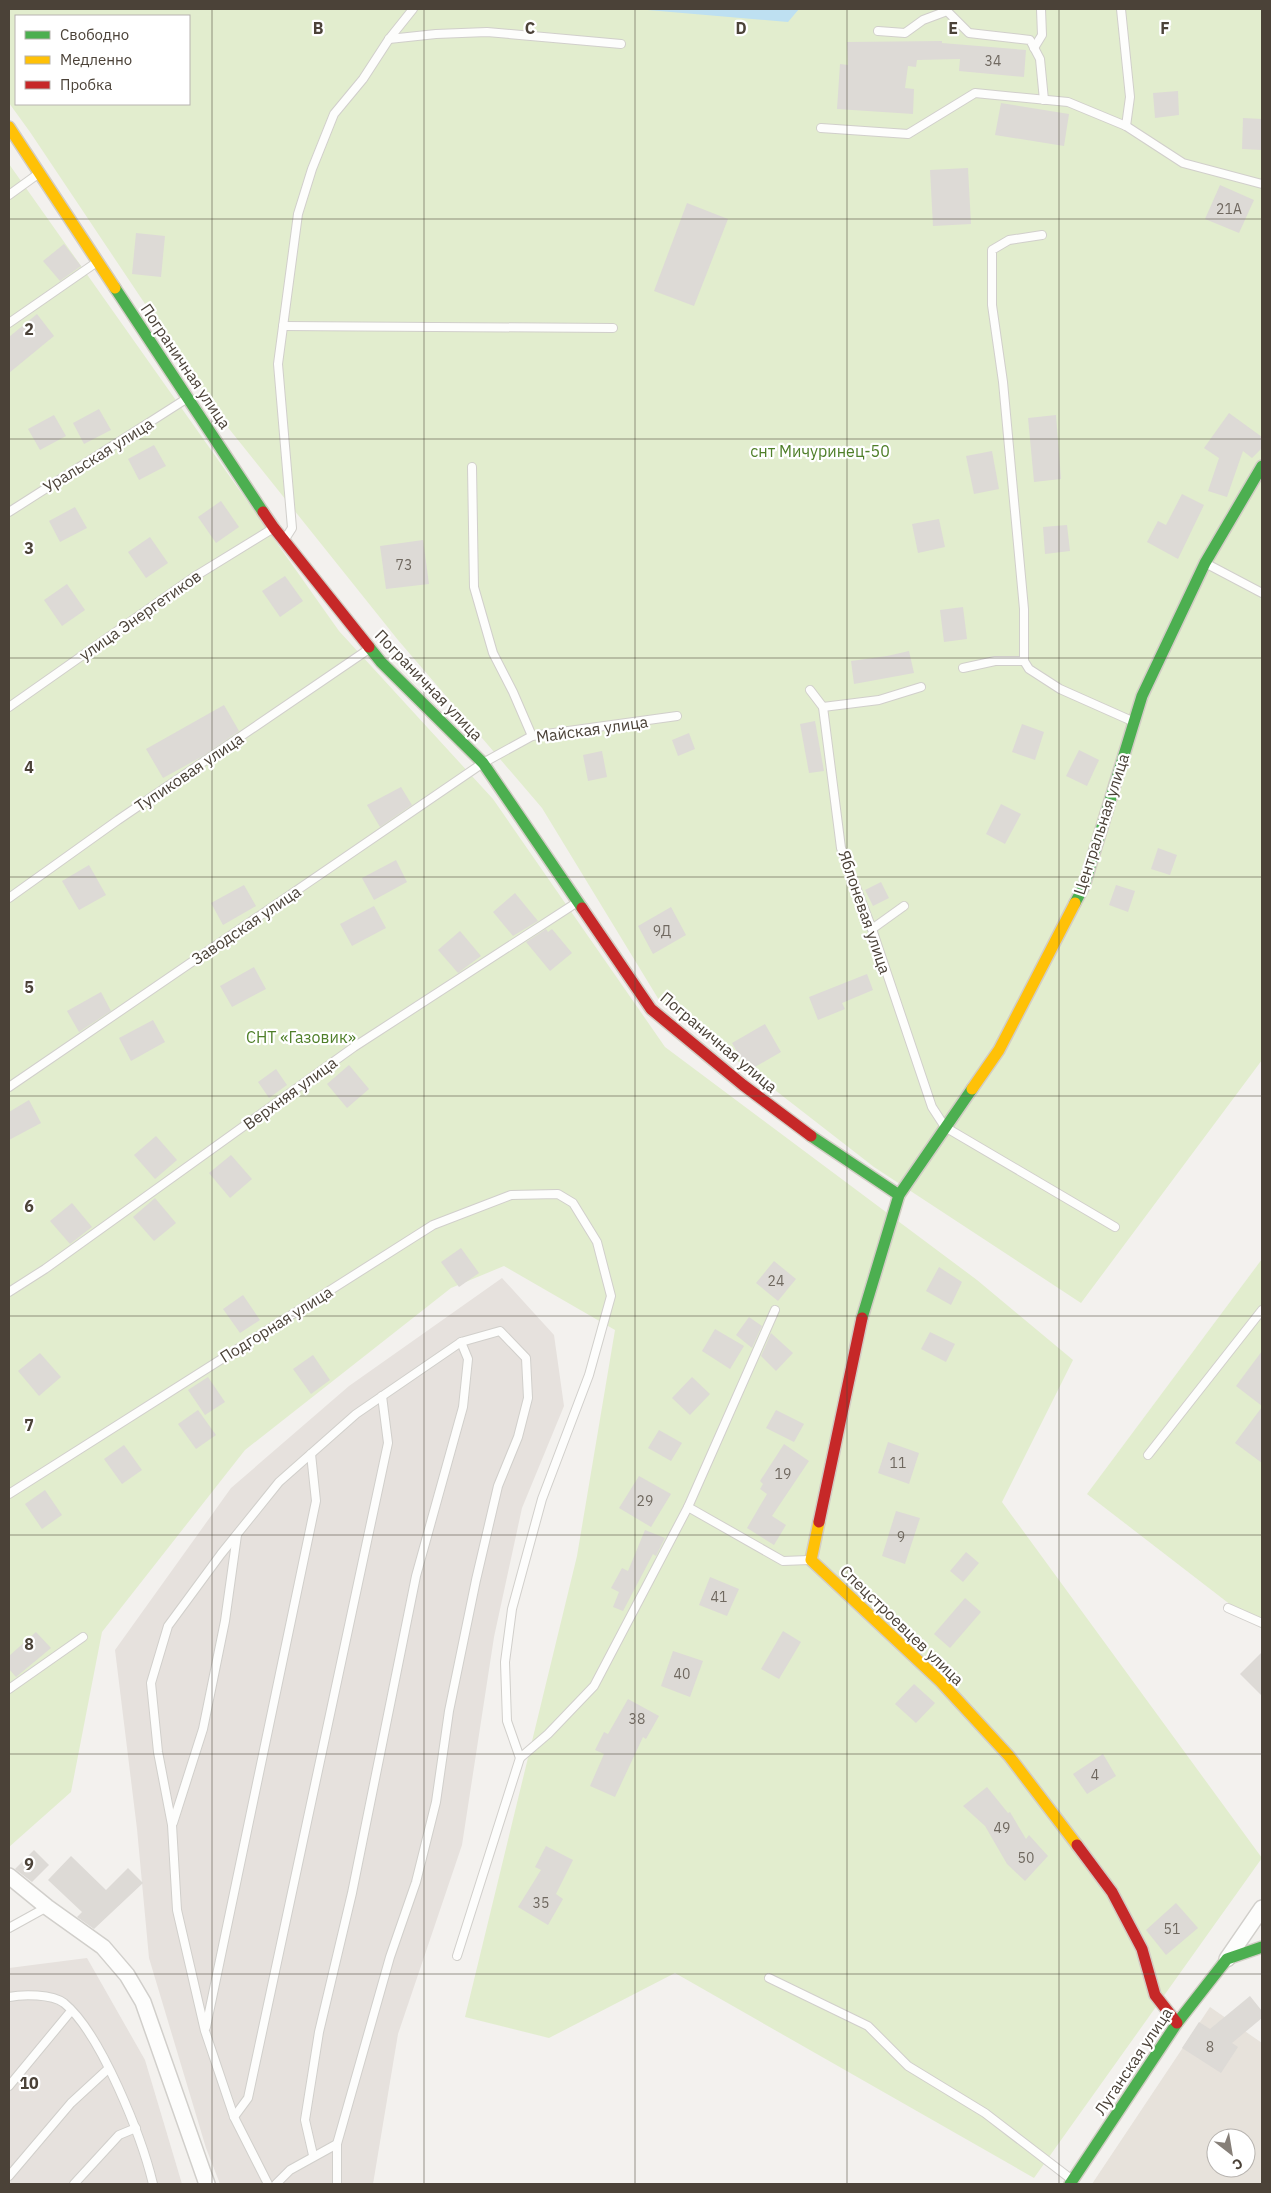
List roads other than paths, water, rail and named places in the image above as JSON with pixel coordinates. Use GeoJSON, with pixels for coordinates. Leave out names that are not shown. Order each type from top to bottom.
{"type":"FeatureCollection","features":[{"type":"Feature","properties":{"kind":"street","name":"Пограничная улица"},"geometry":{"type":"LineString","coordinates":[[9,127],[274,528],[381,662],[483,763],[651,1008],[758,1096],[834,1153],[900,1195]]}},
{"type":"Feature","properties":{"kind":"street","name":"Центральная улица"},"geometry":{"type":"LineString","coordinates":[[900,1195],[945,1127],[1000,1050],[1084,886],[1142,696],[1205,563],[1262,466]]}},
{"type":"Feature","properties":{"kind":"street"},"geometry":{"type":"LineString","coordinates":[[811,1560],[860,1326],[900,1195]]}},
{"type":"Feature","properties":{"kind":"street","name":"Спецстроевцев улица"},"geometry":{"type":"LineString","coordinates":[[811,1560],[940,1682],[1009,1756],[1112,1892],[1142,1949],[1155,1995],[1177,2023]]}},
{"type":"Feature","properties":{"kind":"street"},"geometry":{"type":"LineString","coordinates":[[9,1876],[47,1907],[103,1947],[127,1975],[143,2002],[207,2184]]}},
{"type":"Feature","properties":{"kind":"street"},"geometry":{"type":"LineString","coordinates":[[1227,1959],[1262,1908]]}},
{"type":"Feature","properties":{"kind":"street"},"geometry":{"type":"LineString","coordinates":[[1227,1959],[1262,1947]]}},
{"type":"Feature","properties":{"kind":"street","name":"Луганская улица"},"geometry":{"type":"LineString","coordinates":[[1071,2182],[1177,2023],[1227,1959]]}},
{"type":"Feature","properties":{"kind":"lane"},"geometry":{"type":"LineString","coordinates":[[284,540],[292,528],[278,364],[298,214],[312,169],[334,114],[363,80],[389,39],[413,9]]}},
{"type":"Feature","properties":{"kind":"lane"},"geometry":{"type":"LineString","coordinates":[[1034,48],[1042,35],[1041,9]]}},
{"type":"Feature","properties":{"kind":"lane"},"geometry":{"type":"LineString","coordinates":[[1121,9],[1130,97],[1126,126]]}},
{"type":"Feature","properties":{"kind":"lane"},"geometry":{"type":"LineString","coordinates":[[878,31],[905,33],[923,20],[947,11],[969,33],[1030,40],[1040,59],[1044,100]]}},
{"type":"Feature","properties":{"kind":"lane"},"geometry":{"type":"LineString","coordinates":[[389,39],[436,34],[486,32],[621,44]]}},
{"type":"Feature","properties":{"kind":"lane"},"geometry":{"type":"LineString","coordinates":[[821,128],[908,134],[975,93],[1068,102],[1126,126],[1183,163],[1262,184]]}},
{"type":"Feature","properties":{"kind":"lane"},"geometry":{"type":"LineString","coordinates":[[9,195],[39,174]]}},
{"type":"Feature","properties":{"kind":"lane"},"geometry":{"type":"LineString","coordinates":[[1042,235],[1009,240],[992,250],[992,305],[1003,382],[1024,609],[1024,661],[1029,669],[1060,689],[1134,723]]}},
{"type":"Feature","properties":{"kind":"lane"},"geometry":{"type":"LineString","coordinates":[[9,323],[97,262]]}},
{"type":"Feature","properties":{"kind":"lane"},"geometry":{"type":"LineString","coordinates":[[283,326],[613,328]]}},
{"type":"Feature","properties":{"kind":"lane","name":"Уральская улица"},"geometry":{"type":"LineString","coordinates":[[9,512],[188,398]]}},
{"type":"Feature","properties":{"kind":"lane"},"geometry":{"type":"LineString","coordinates":[[472,467],[474,587],[493,653],[513,692],[532,736]]}},
{"type":"Feature","properties":{"kind":"lane","name":"улица Энергетиков"},"geometry":{"type":"LineString","coordinates":[[9,707],[194,577],[274,528]]}},
{"type":"Feature","properties":{"kind":"lane"},"geometry":{"type":"LineString","coordinates":[[1205,563],[1262,593]]}},
{"type":"Feature","properties":{"kind":"lane","name":"Тупиковая улица"},"geometry":{"type":"LineString","coordinates":[[9,898],[118,820],[370,648]]}},
{"type":"Feature","properties":{"kind":"lane"},"geometry":{"type":"LineString","coordinates":[[963,668],[995,661],[1024,661]]}},
{"type":"Feature","properties":{"kind":"lane"},"geometry":{"type":"LineString","coordinates":[[810,690],[823,707],[879,700],[921,686]]}},
{"type":"Feature","properties":{"kind":"lane","name":"Яблоневая улица"},"geometry":{"type":"LineString","coordinates":[[823,707],[841,848],[872,929],[932,1107],[945,1127]]}},
{"type":"Feature","properties":{"kind":"lane","name":"Майская улица"},"geometry":{"type":"LineString","coordinates":[[483,763],[532,736],[677,716]]}},
{"type":"Feature","properties":{"kind":"lane","name":"Заводская улица"},"geometry":{"type":"LineString","coordinates":[[9,1087],[483,763]]}},
{"type":"Feature","properties":{"kind":"lane","name":"Верхняя улица"},"geometry":{"type":"LineString","coordinates":[[9,1292],[45,1269],[354,1047],[578,902]]}},
{"type":"Feature","properties":{"kind":"lane"},"geometry":{"type":"LineString","coordinates":[[872,929],[904,906]]}},
{"type":"Feature","properties":{"kind":"lane"},"geometry":{"type":"LineString","coordinates":[[945,1127],[1115,1226]]}},
{"type":"Feature","properties":{"kind":"lane","name":"Подгорная улица"},"geometry":{"type":"LineString","coordinates":[[9,1494],[433,1225],[511,1196],[558,1194],[573,1203],[597,1242],[611,1296],[589,1375],[542,1500],[512,1609],[505,1662],[507,1721],[520,1758]]}},
{"type":"Feature","properties":{"kind":"lane"},"geometry":{"type":"LineString","coordinates":[[457,1956],[520,1758],[548,1734],[594,1686],[688,1506],[775,1310]]}},
{"type":"Feature","properties":{"kind":"lane"},"geometry":{"type":"LineString","coordinates":[[1148,1455],[1261,1316]]}},
{"type":"Feature","properties":{"kind":"lane"},"geometry":{"type":"LineString","coordinates":[[268,2184],[234,2117],[205,2032],[177,1910],[172,1825],[158,1752],[151,1682],[168,1626],[238,1533],[280,1482],[356,1414],[382,1396],[461,1342],[500,1331],[526,1358],[528,1398],[518,1436],[498,1486],[476,1580],[448,1711],[436,1802],[416,1882],[390,1957],[337,2144],[337,2184]]}},
{"type":"Feature","properties":{"kind":"lane"},"geometry":{"type":"LineString","coordinates":[[313,2156],[305,2120],[319,2032],[352,1893],[416,1576],[463,1407],[468,1360],[461,1342]]}},
{"type":"Feature","properties":{"kind":"lane"},"geometry":{"type":"LineString","coordinates":[[234,2117],[248,2098],[388,1444],[382,1396]]}},
{"type":"Feature","properties":{"kind":"lane"},"geometry":{"type":"LineString","coordinates":[[205,2032],[316,1501],[311,1454]]}},
{"type":"Feature","properties":{"kind":"lane"},"geometry":{"type":"LineString","coordinates":[[688,1506],[783,1561],[811,1560]]}},
{"type":"Feature","properties":{"kind":"lane"},"geometry":{"type":"LineString","coordinates":[[172,1825],[203,1729],[225,1621],[238,1533]]}},
{"type":"Feature","properties":{"kind":"lane"},"geometry":{"type":"LineString","coordinates":[[1228,1608],[1262,1623]]}},
{"type":"Feature","properties":{"kind":"lane"},"geometry":{"type":"LineString","coordinates":[[9,1689],[83,1637]]}},
{"type":"Feature","properties":{"kind":"lane"},"geometry":{"type":"LineString","coordinates":[[9,1928],[47,1907]]}},
{"type":"Feature","properties":{"kind":"lane"},"geometry":{"type":"LineString","coordinates":[[769,1978],[868,2026],[908,2066],[985,2113],[1071,2182]]}},
{"type":"Feature","properties":{"kind":"lane"},"geometry":{"type":"LineString","coordinates":[[9,1997],[30,1994],[63,2002],[84,2024],[136,2128],[153,2184]]}},
{"type":"Feature","properties":{"kind":"lane"},"geometry":{"type":"LineString","coordinates":[[9,2086],[71,2011]]}},
{"type":"Feature","properties":{"kind":"lane"},"geometry":{"type":"LineString","coordinates":[[9,2176],[72,2103],[108,2069]]}},
{"type":"Feature","properties":{"kind":"lane"},"geometry":{"type":"LineString","coordinates":[[74,2184],[119,2135],[136,2128]]}},
{"type":"Feature","properties":{"kind":"lane"},"geometry":{"type":"LineString","coordinates":[[276,2184],[290,2170],[337,2144]]}},
{"type":"Feature","properties":{"kind":"water"},"geometry":{"type":"Polygon","coordinates":[[[636,9],[799,9],[788,22],[636,9]]]}},
{"type":"Feature","properties":{"kind":"park label","name":"снт Мичуринец-50"},"geometry":{"type":"Point","coordinates":[820,451]}},
{"type":"Feature","properties":{"kind":"park label","name":"СНТ «Газовик»"},"geometry":{"type":"Point","coordinates":[301,1037]}}]}
